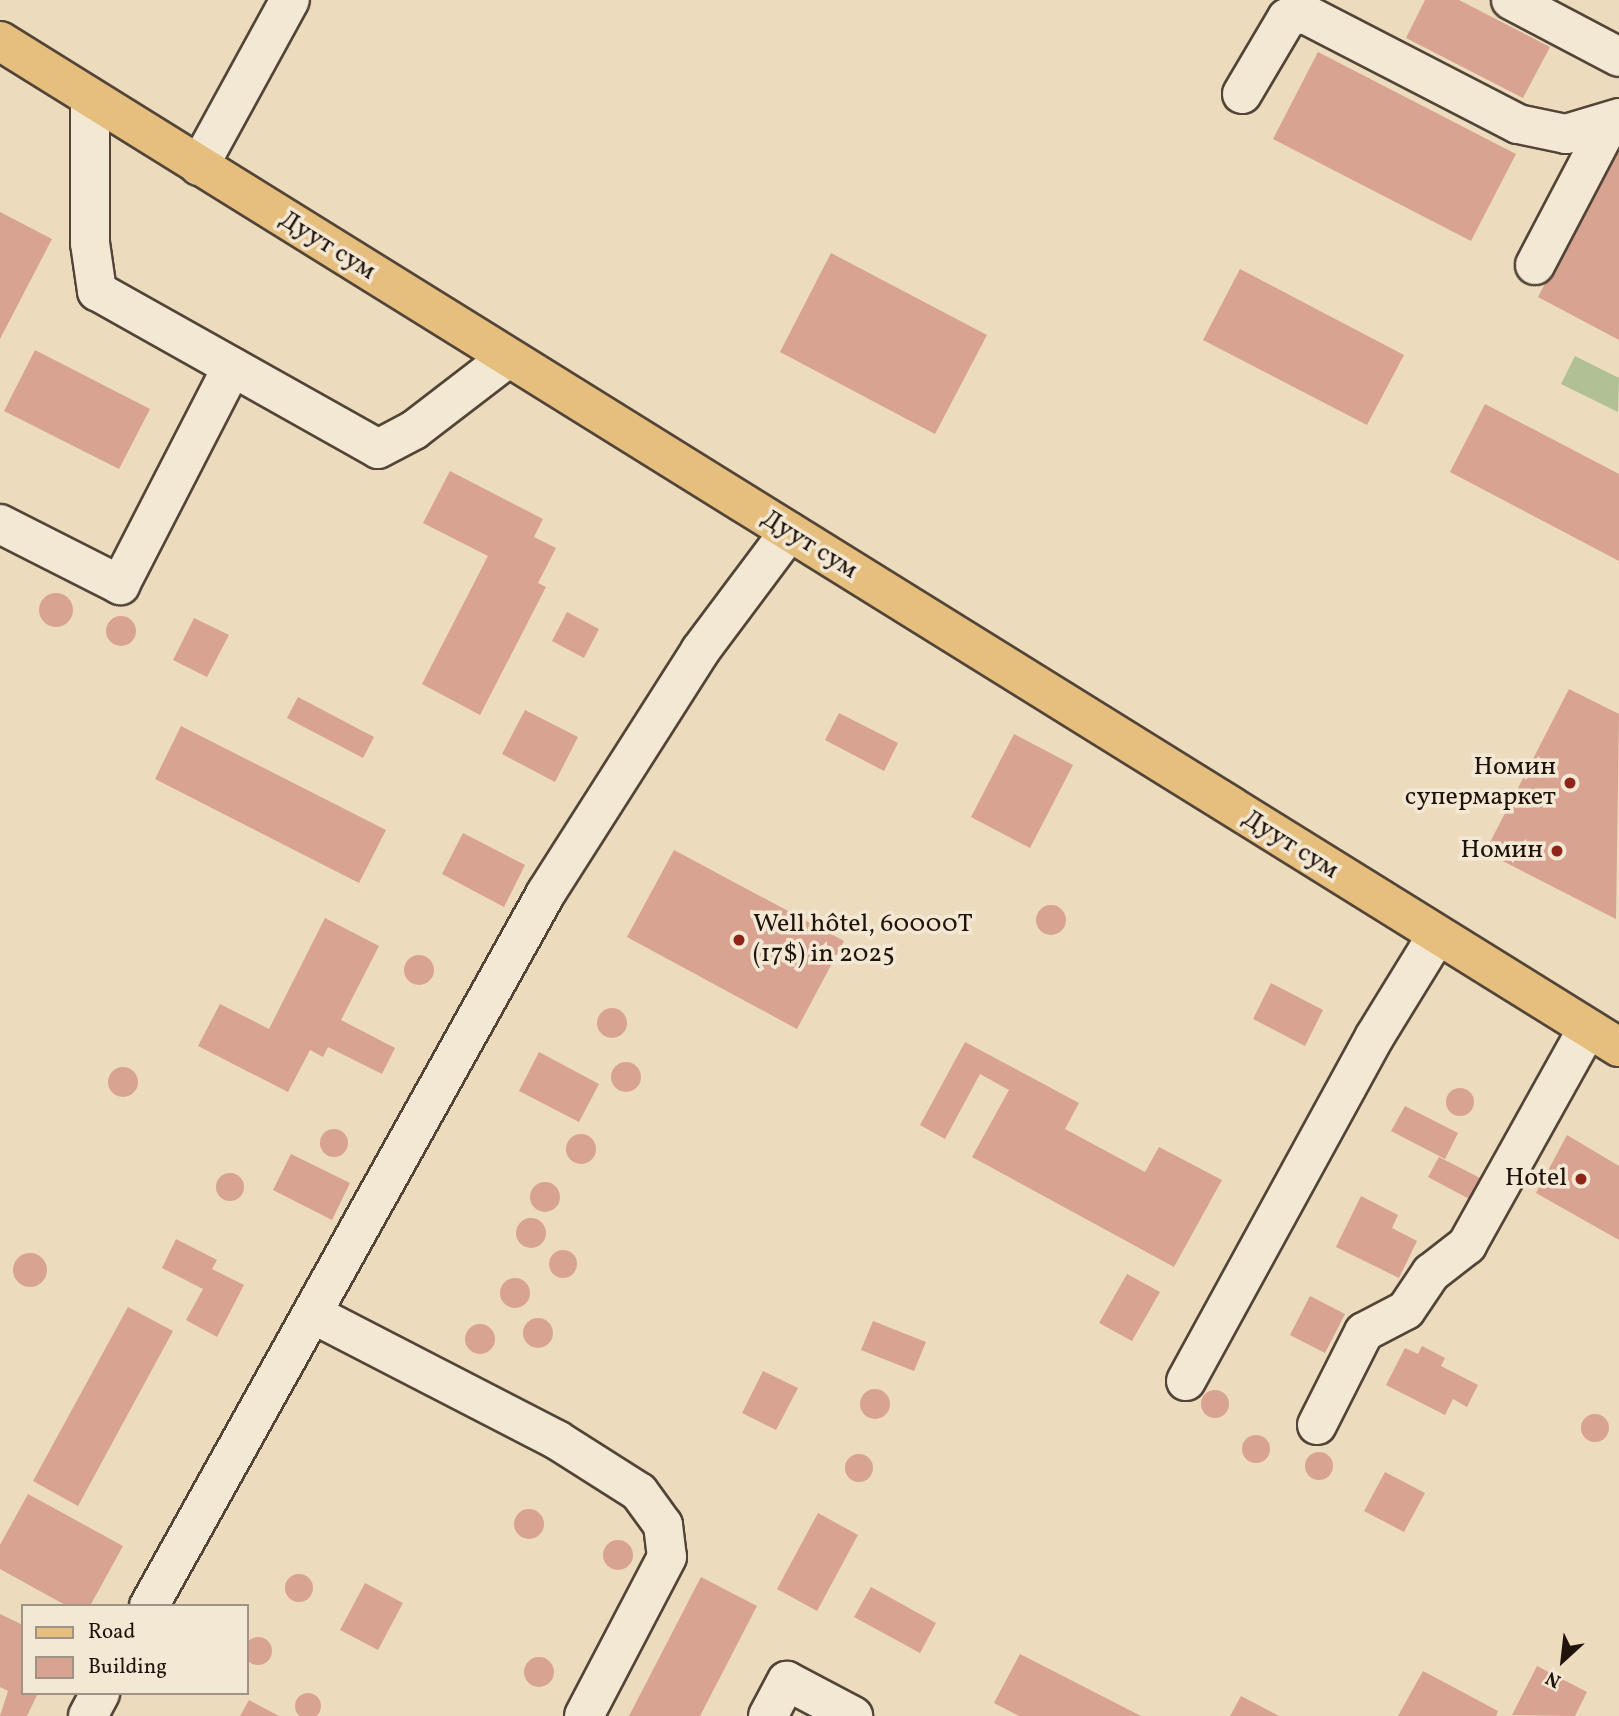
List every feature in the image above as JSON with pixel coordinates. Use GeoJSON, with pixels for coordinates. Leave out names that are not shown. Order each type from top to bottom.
{"type":"FeatureCollection","features":[{"type":"Feature","properties":{"kind":"main road","name":"Дуут сум"},"geometry":{"type":"LineString","coordinates":[[0,41],[1436,937],[1603,1037]]}},
{"type":"Feature","properties":{"kind":"street"},"geometry":{"type":"LineString","coordinates":[[199,166],[290,0]]}},
{"type":"Feature","properties":{"kind":"street"},"geometry":{"type":"LineString","coordinates":[[1511,0],[1619,57]]}},
{"type":"Feature","properties":{"kind":"street"},"geometry":{"type":"LineString","coordinates":[[1242,94],[1287,18],[1318,6],[1518,124],[1566,134],[1615,120]]}},
{"type":"Feature","properties":{"kind":"street"},"geometry":{"type":"LineString","coordinates":[[90,98],[90,243],[97,291],[378,449],[414,430],[508,358]]}},
{"type":"Feature","properties":{"kind":"street"},"geometry":{"type":"LineString","coordinates":[[1535,265],[1615,120]]}},
{"type":"Feature","properties":{"kind":"street"},"geometry":{"type":"LineString","coordinates":[[0,524],[120,585],[232,367]]}},
{"type":"Feature","properties":{"kind":"street"},"geometry":{"type":"LineString","coordinates":[[150,1604],[546,892],[700,651],[789,532]]}},
{"type":"Feature","properties":{"kind":"street"},"geometry":{"type":"LineString","coordinates":[[1186,1381],[1375,1036],[1436,937]]}},
{"type":"Feature","properties":{"kind":"street"},"geometry":{"type":"LineString","coordinates":[[1317,1425],[1364,1332],[1406,1310],[1431,1273],[1466,1245],[1603,1037]]}},
{"type":"Feature","properties":{"kind":"street"},"geometry":{"type":"LineString","coordinates":[[313,1314],[557,1440],[639,1492],[663,1525],[667,1558],[584,1716]]}},
{"type":"Feature","properties":{"kind":"street"},"geometry":{"type":"LineString","coordinates":[[768,1716],[788,1681],[852,1716]]}},
{"type":"Feature","properties":{"kind":"street"},"geometry":{"type":"LineString","coordinates":[[88,1716],[99,1695]]}},
{"type":"Feature","properties":{"kind":"green space"},"geometry":{"type":"Polygon","coordinates":[[[1575,356],[1619,378],[1618,412],[1561,384],[1575,356]]]}},
{"type":"Feature","properties":{"kind":"building"},"geometry":{"type":"Polygon","coordinates":[[[1425,0],[1459,0],[1550,47],[1523,98],[1406,38],[1425,0]]]}},
{"type":"Feature","properties":{"kind":"building"},"geometry":{"type":"Polygon","coordinates":[[[1318,52],[1516,154],[1471,241],[1273,139],[1318,52]]]}},
{"type":"Feature","properties":{"kind":"building"},"geometry":{"type":"Polygon","coordinates":[[[1615,150],[1619,152],[1619,340],[1538,297],[1615,150]]]}},
{"type":"Feature","properties":{"kind":"building"},"geometry":{"type":"Polygon","coordinates":[[[0,212],[52,239],[0,339],[0,212]]]}},
{"type":"Feature","properties":{"kind":"building"},"geometry":{"type":"Polygon","coordinates":[[[831,253],[987,335],[935,434],[780,352],[831,253]]]}},
{"type":"Feature","properties":{"kind":"building"},"geometry":{"type":"Polygon","coordinates":[[[1240,269],[1404,355],[1367,425],[1203,340],[1240,269]]]}},
{"type":"Feature","properties":{"kind":"building"},"geometry":{"type":"Polygon","coordinates":[[[35,350],[150,409],[119,469],[4,411],[35,350]]]}},
{"type":"Feature","properties":{"kind":"building"},"geometry":{"type":"Polygon","coordinates":[[[1485,404],[1619,474],[1619,561],[1450,472],[1485,404]]]}},
{"type":"Feature","properties":{"kind":"building"},"geometry":{"type":"Polygon","coordinates":[[[450,471],[543,519],[534,537],[556,548],[538,583],[546,587],[480,715],[422,684],[488,556],[423,523],[450,471]]]}},
{"type":"Feature","properties":{"kind":"building"},"geometry":{"type":"Polygon","coordinates":[[[56,593],[68,598],[73,610],[68,622],[56,627],[44,622],[39,610],[44,598],[56,593]]]}},
{"type":"Feature","properties":{"kind":"building"},"geometry":{"type":"Polygon","coordinates":[[[567,612],[599,629],[584,658],[552,641],[567,612]]]}},
{"type":"Feature","properties":{"kind":"building"},"geometry":{"type":"Polygon","coordinates":[[[121,616],[127,617],[135,625],[135,637],[127,645],[121,646],[115,645],[107,637],[106,631],[107,625],[115,617],[121,616]]]}},
{"type":"Feature","properties":{"kind":"building"},"geometry":{"type":"Polygon","coordinates":[[[194,618],[229,635],[207,677],[173,660],[194,618]]]}},
{"type":"Feature","properties":{"kind":"building","name":"Номин супермаркет"},"geometry":{"type":"Polygon","coordinates":[[[1569,689],[1619,714],[1616,919],[1485,852],[1569,689]]]}},
{"type":"Feature","properties":{"kind":"building"},"geometry":{"type":"Polygon","coordinates":[[[298,697],[374,737],[363,758],[287,718],[298,697]]]}},
{"type":"Feature","properties":{"kind":"building"},"geometry":{"type":"Polygon","coordinates":[[[525,710],[578,737],[555,782],[502,754],[525,710]]]}},
{"type":"Feature","properties":{"kind":"building"},"geometry":{"type":"Polygon","coordinates":[[[839,713],[898,743],[884,771],[825,740],[839,713]]]}},
{"type":"Feature","properties":{"kind":"building"},"geometry":{"type":"Polygon","coordinates":[[[181,726],[386,830],[359,883],[155,779],[181,726]]]}},
{"type":"Feature","properties":{"kind":"building"},"geometry":{"type":"Polygon","coordinates":[[[1014,734],[1073,765],[1030,848],[971,817],[1014,734]]]}},
{"type":"Feature","properties":{"kind":"building"},"geometry":{"type":"Polygon","coordinates":[[[463,833],[525,865],[504,907],[442,874],[463,833]]]}},
{"type":"Feature","properties":{"kind":"building"},"geometry":{"type":"Polygon","coordinates":[[[674,850],[844,941],[797,1029],[627,937],[674,850]]]}},
{"type":"Feature","properties":{"kind":"building"},"geometry":{"type":"Polygon","coordinates":[[[1051,905],[1061,910],[1066,920],[1061,930],[1051,935],[1041,930],[1036,920],[1041,910],[1051,905]]]}},
{"type":"Feature","properties":{"kind":"building"},"geometry":{"type":"Polygon","coordinates":[[[325,918],[379,946],[341,1020],[395,1048],[382,1074],[328,1047],[323,1057],[310,1050],[288,1092],[198,1046],[220,1004],[269,1029],[325,918]]]}},
{"type":"Feature","properties":{"kind":"building"},"geometry":{"type":"Polygon","coordinates":[[[419,955],[429,960],[434,970],[429,980],[419,985],[409,980],[404,970],[409,960],[419,955]]]}},
{"type":"Feature","properties":{"kind":"building"},"geometry":{"type":"Polygon","coordinates":[[[1271,983],[1323,1010],[1305,1046],[1253,1019],[1271,983]]]}},
{"type":"Feature","properties":{"kind":"building"},"geometry":{"type":"Polygon","coordinates":[[[612,1008],[622,1013],[627,1023],[622,1033],[612,1038],[602,1033],[597,1023],[602,1013],[612,1008]]]}},
{"type":"Feature","properties":{"kind":"building"},"geometry":{"type":"Polygon","coordinates":[[[965,1042],[1079,1103],[1065,1129],[1145,1172],[1159,1147],[1222,1180],[1174,1267],[972,1157],[1009,1090],[980,1074],[945,1139],[920,1125],[965,1042]]]}},
{"type":"Feature","properties":{"kind":"building"},"geometry":{"type":"Polygon","coordinates":[[[539,1052],[599,1084],[579,1122],[519,1091],[539,1052]]]}},
{"type":"Feature","properties":{"kind":"building"},"geometry":{"type":"Polygon","coordinates":[[[626,1062],[636,1067],[641,1077],[636,1087],[626,1092],[616,1087],[611,1077],[616,1067],[626,1062]]]}},
{"type":"Feature","properties":{"kind":"building"},"geometry":{"type":"Polygon","coordinates":[[[123,1067],[133,1072],[138,1082],[133,1092],[123,1097],[113,1092],[108,1082],[113,1072],[123,1067]]]}},
{"type":"Feature","properties":{"kind":"building"},"geometry":{"type":"Polygon","coordinates":[[[1460,1088],[1470,1092],[1474,1102],[1470,1112],[1460,1116],[1450,1112],[1446,1102],[1450,1092],[1460,1088]]]}},
{"type":"Feature","properties":{"kind":"building"},"geometry":{"type":"Polygon","coordinates":[[[1405,1106],[1458,1133],[1445,1159],[1391,1131],[1405,1106]]]}},
{"type":"Feature","properties":{"kind":"building"},"geometry":{"type":"Polygon","coordinates":[[[334,1129],[344,1133],[348,1143],[344,1153],[334,1157],[324,1153],[320,1143],[324,1133],[334,1129]]]}},
{"type":"Feature","properties":{"kind":"building"},"geometry":{"type":"Polygon","coordinates":[[[581,1134],[591,1139],[596,1149],[591,1159],[581,1164],[571,1159],[566,1149],[571,1139],[581,1134]]]}},
{"type":"Feature","properties":{"kind":"building","name":"Hotel"},"geometry":{"type":"Polygon","coordinates":[[[1567,1135],[1619,1166],[1619,1240],[1536,1193],[1567,1135]]]}},
{"type":"Feature","properties":{"kind":"building"},"geometry":{"type":"Polygon","coordinates":[[[291,1154],[350,1183],[332,1220],[273,1190],[291,1154]]]}},
{"type":"Feature","properties":{"kind":"building"},"geometry":{"type":"Polygon","coordinates":[[[1439,1157],[1486,1181],[1475,1202],[1428,1177],[1439,1157]]]}},
{"type":"Feature","properties":{"kind":"building"},"geometry":{"type":"Polygon","coordinates":[[[230,1173],[240,1177],[244,1187],[240,1197],[230,1201],[220,1197],[216,1187],[220,1177],[230,1173]]]}},
{"type":"Feature","properties":{"kind":"building"},"geometry":{"type":"Polygon","coordinates":[[[545,1182],[555,1187],[560,1197],[555,1207],[545,1212],[535,1207],[530,1197],[535,1187],[545,1182]]]}},
{"type":"Feature","properties":{"kind":"building"},"geometry":{"type":"Polygon","coordinates":[[[1361,1196],[1398,1215],[1392,1228],[1417,1241],[1399,1278],[1336,1247],[1361,1196]]]}},
{"type":"Feature","properties":{"kind":"building"},"geometry":{"type":"Polygon","coordinates":[[[531,1218],[541,1223],[546,1233],[541,1243],[531,1248],[521,1243],[516,1233],[521,1223],[531,1218]]]}},
{"type":"Feature","properties":{"kind":"building"},"geometry":{"type":"Polygon","coordinates":[[[176,1239],[217,1260],[212,1269],[244,1285],[217,1337],[186,1320],[203,1289],[162,1268],[176,1239]]]}},
{"type":"Feature","properties":{"kind":"building"},"geometry":{"type":"Polygon","coordinates":[[[563,1250],[573,1254],[577,1264],[573,1274],[563,1278],[553,1274],[549,1264],[553,1254],[563,1250]]]}},
{"type":"Feature","properties":{"kind":"building"},"geometry":{"type":"Polygon","coordinates":[[[30,1253],[42,1258],[47,1270],[42,1282],[30,1287],[18,1282],[13,1270],[18,1258],[30,1253]]]}},
{"type":"Feature","properties":{"kind":"building"},"geometry":{"type":"Polygon","coordinates":[[[1127,1274],[1160,1292],[1132,1341],[1099,1323],[1127,1274]]]}},
{"type":"Feature","properties":{"kind":"building"},"geometry":{"type":"Polygon","coordinates":[[[515,1278],[525,1283],[530,1293],[525,1303],[515,1308],[505,1303],[500,1293],[505,1283],[515,1278]]]}},
{"type":"Feature","properties":{"kind":"building"},"geometry":{"type":"Polygon","coordinates":[[[1310,1296],[1345,1314],[1325,1353],[1290,1335],[1310,1296]]]}},
{"type":"Feature","properties":{"kind":"building"},"geometry":{"type":"Polygon","coordinates":[[[128,1307],[173,1331],[78,1506],[33,1481],[128,1307]]]}},
{"type":"Feature","properties":{"kind":"building"},"geometry":{"type":"Polygon","coordinates":[[[538,1318],[548,1323],[553,1333],[548,1343],[538,1348],[528,1343],[523,1333],[528,1323],[538,1318]]]}},
{"type":"Feature","properties":{"kind":"building"},"geometry":{"type":"Polygon","coordinates":[[[873,1321],[926,1342],[914,1371],[861,1350],[873,1321]]]}},
{"type":"Feature","properties":{"kind":"building"},"geometry":{"type":"Polygon","coordinates":[[[480,1324],[490,1329],[495,1339],[490,1349],[480,1354],[470,1349],[465,1339],[470,1329],[480,1324]]]}},
{"type":"Feature","properties":{"kind":"building"},"geometry":{"type":"Polygon","coordinates":[[[1422,1346],[1445,1358],[1441,1366],[1478,1385],[1467,1407],[1453,1399],[1445,1415],[1386,1385],[1405,1348],[1418,1354],[1422,1346]]]}},
{"type":"Feature","properties":{"kind":"building"},"geometry":{"type":"Polygon","coordinates":[[[763,1371],[798,1388],[776,1430],[742,1413],[763,1371]]]}},
{"type":"Feature","properties":{"kind":"building"},"geometry":{"type":"Polygon","coordinates":[[[875,1389],[881,1390],[889,1398],[889,1410],[881,1418],[875,1419],[869,1418],[861,1410],[860,1404],[861,1398],[869,1390],[875,1389]]]}},
{"type":"Feature","properties":{"kind":"building"},"geometry":{"type":"Polygon","coordinates":[[[1215,1390],[1225,1394],[1229,1404],[1225,1414],[1215,1418],[1205,1414],[1201,1404],[1205,1394],[1215,1390]]]}},
{"type":"Feature","properties":{"kind":"building"},"geometry":{"type":"Polygon","coordinates":[[[1595,1414],[1605,1418],[1609,1428],[1605,1438],[1595,1442],[1585,1438],[1581,1428],[1585,1418],[1595,1414]]]}},
{"type":"Feature","properties":{"kind":"building"},"geometry":{"type":"Polygon","coordinates":[[[1256,1435],[1266,1439],[1270,1449],[1266,1459],[1256,1463],[1246,1459],[1242,1449],[1246,1439],[1256,1435]]]}},
{"type":"Feature","properties":{"kind":"building"},"geometry":{"type":"Polygon","coordinates":[[[1319,1452],[1329,1456],[1333,1466],[1329,1476],[1319,1480],[1309,1476],[1305,1466],[1309,1456],[1319,1452]]]}},
{"type":"Feature","properties":{"kind":"building"},"geometry":{"type":"Polygon","coordinates":[[[859,1454],[869,1458],[873,1468],[869,1478],[859,1482],[849,1478],[845,1468],[849,1458],[859,1454]]]}},
{"type":"Feature","properties":{"kind":"building"},"geometry":{"type":"Polygon","coordinates":[[[1385,1472],[1425,1493],[1404,1532],[1364,1511],[1385,1472]]]}},
{"type":"Feature","properties":{"kind":"building"},"geometry":{"type":"Polygon","coordinates":[[[28,1494],[123,1546],[91,1604],[63,1604],[0,1569],[0,1545],[28,1494]]]}},
{"type":"Feature","properties":{"kind":"building"},"geometry":{"type":"Polygon","coordinates":[[[529,1509],[539,1514],[544,1524],[539,1534],[529,1539],[519,1534],[514,1524],[519,1514],[529,1509]]]}},
{"type":"Feature","properties":{"kind":"building"},"geometry":{"type":"Polygon","coordinates":[[[818,1513],[858,1535],[817,1611],[777,1589],[818,1513]]]}},
{"type":"Feature","properties":{"kind":"building"},"geometry":{"type":"Polygon","coordinates":[[[618,1540],[628,1545],[633,1555],[628,1565],[618,1570],[608,1565],[603,1555],[608,1545],[618,1540]]]}},
{"type":"Feature","properties":{"kind":"building"},"geometry":{"type":"Polygon","coordinates":[[[299,1574],[309,1578],[313,1588],[309,1598],[299,1602],[289,1598],[285,1588],[289,1578],[299,1574]]]}},
{"type":"Feature","properties":{"kind":"building"},"geometry":{"type":"Polygon","coordinates":[[[701,1577],[757,1606],[700,1716],[629,1716],[701,1577]]]}},
{"type":"Feature","properties":{"kind":"building"},"geometry":{"type":"Polygon","coordinates":[[[365,1583],[403,1603],[378,1650],[340,1630],[365,1583]]]}},
{"type":"Feature","properties":{"kind":"building"},"geometry":{"type":"Polygon","coordinates":[[[871,1587],[936,1623],[920,1653],[854,1617],[871,1587]]]}},
{"type":"Feature","properties":{"kind":"building"},"geometry":{"type":"Polygon","coordinates":[[[0,1614],[21,1624],[21,1695],[37,1695],[27,1716],[0,1716],[8,1691],[0,1687],[0,1614]]]}},
{"type":"Feature","properties":{"kind":"building"},"geometry":{"type":"Polygon","coordinates":[[[263,1638],[271,1646],[268,1661],[258,1665],[248,1661],[248,1641],[263,1638]]]}},
{"type":"Feature","properties":{"kind":"building"},"geometry":{"type":"Polygon","coordinates":[[[1020,1654],[1141,1716],[1019,1716],[994,1703],[1020,1654]]]}},
{"type":"Feature","properties":{"kind":"building"},"geometry":{"type":"Polygon","coordinates":[[[539,1657],[549,1662],[554,1672],[549,1682],[539,1687],[529,1682],[524,1672],[529,1662],[539,1657]]]}},
{"type":"Feature","properties":{"kind":"building"},"geometry":{"type":"Polygon","coordinates":[[[1537,1666],[1587,1692],[1575,1716],[1512,1715],[1537,1666]]]}},
{"type":"Feature","properties":{"kind":"building"},"geometry":{"type":"Polygon","coordinates":[[[1423,1671],[1498,1711],[1496,1716],[1398,1716],[1423,1671]]]}},
{"type":"Feature","properties":{"kind":"building"},"geometry":{"type":"Polygon","coordinates":[[[303,1694],[313,1694],[320,1701],[320,1711],[314,1717],[302,1717],[296,1711],[296,1701],[303,1694]]]}},
{"type":"Feature","properties":{"kind":"building"},"geometry":{"type":"Polygon","coordinates":[[[1241,1696],[1279,1716],[1230,1716],[1241,1696]]]}},
{"type":"Feature","properties":{"kind":"building"},"geometry":{"type":"Polygon","coordinates":[[[249,1700],[279,1716],[240,1716],[249,1700]]]}},
{"type":"Feature","properties":{"kind":"place","name":"Номин супермаркет"},"geometry":{"type":"Point","coordinates":[1570,783]}},
{"type":"Feature","properties":{"kind":"place","name":"Номин"},"geometry":{"type":"Point","coordinates":[1557,851]}},
{"type":"Feature","properties":{"kind":"place","name":"Well hôtel, 60000T (17$) in 2025"},"geometry":{"type":"Point","coordinates":[739,940]}},
{"type":"Feature","properties":{"kind":"place","name":"Hotel"},"geometry":{"type":"Point","coordinates":[1581,1179]}}]}
